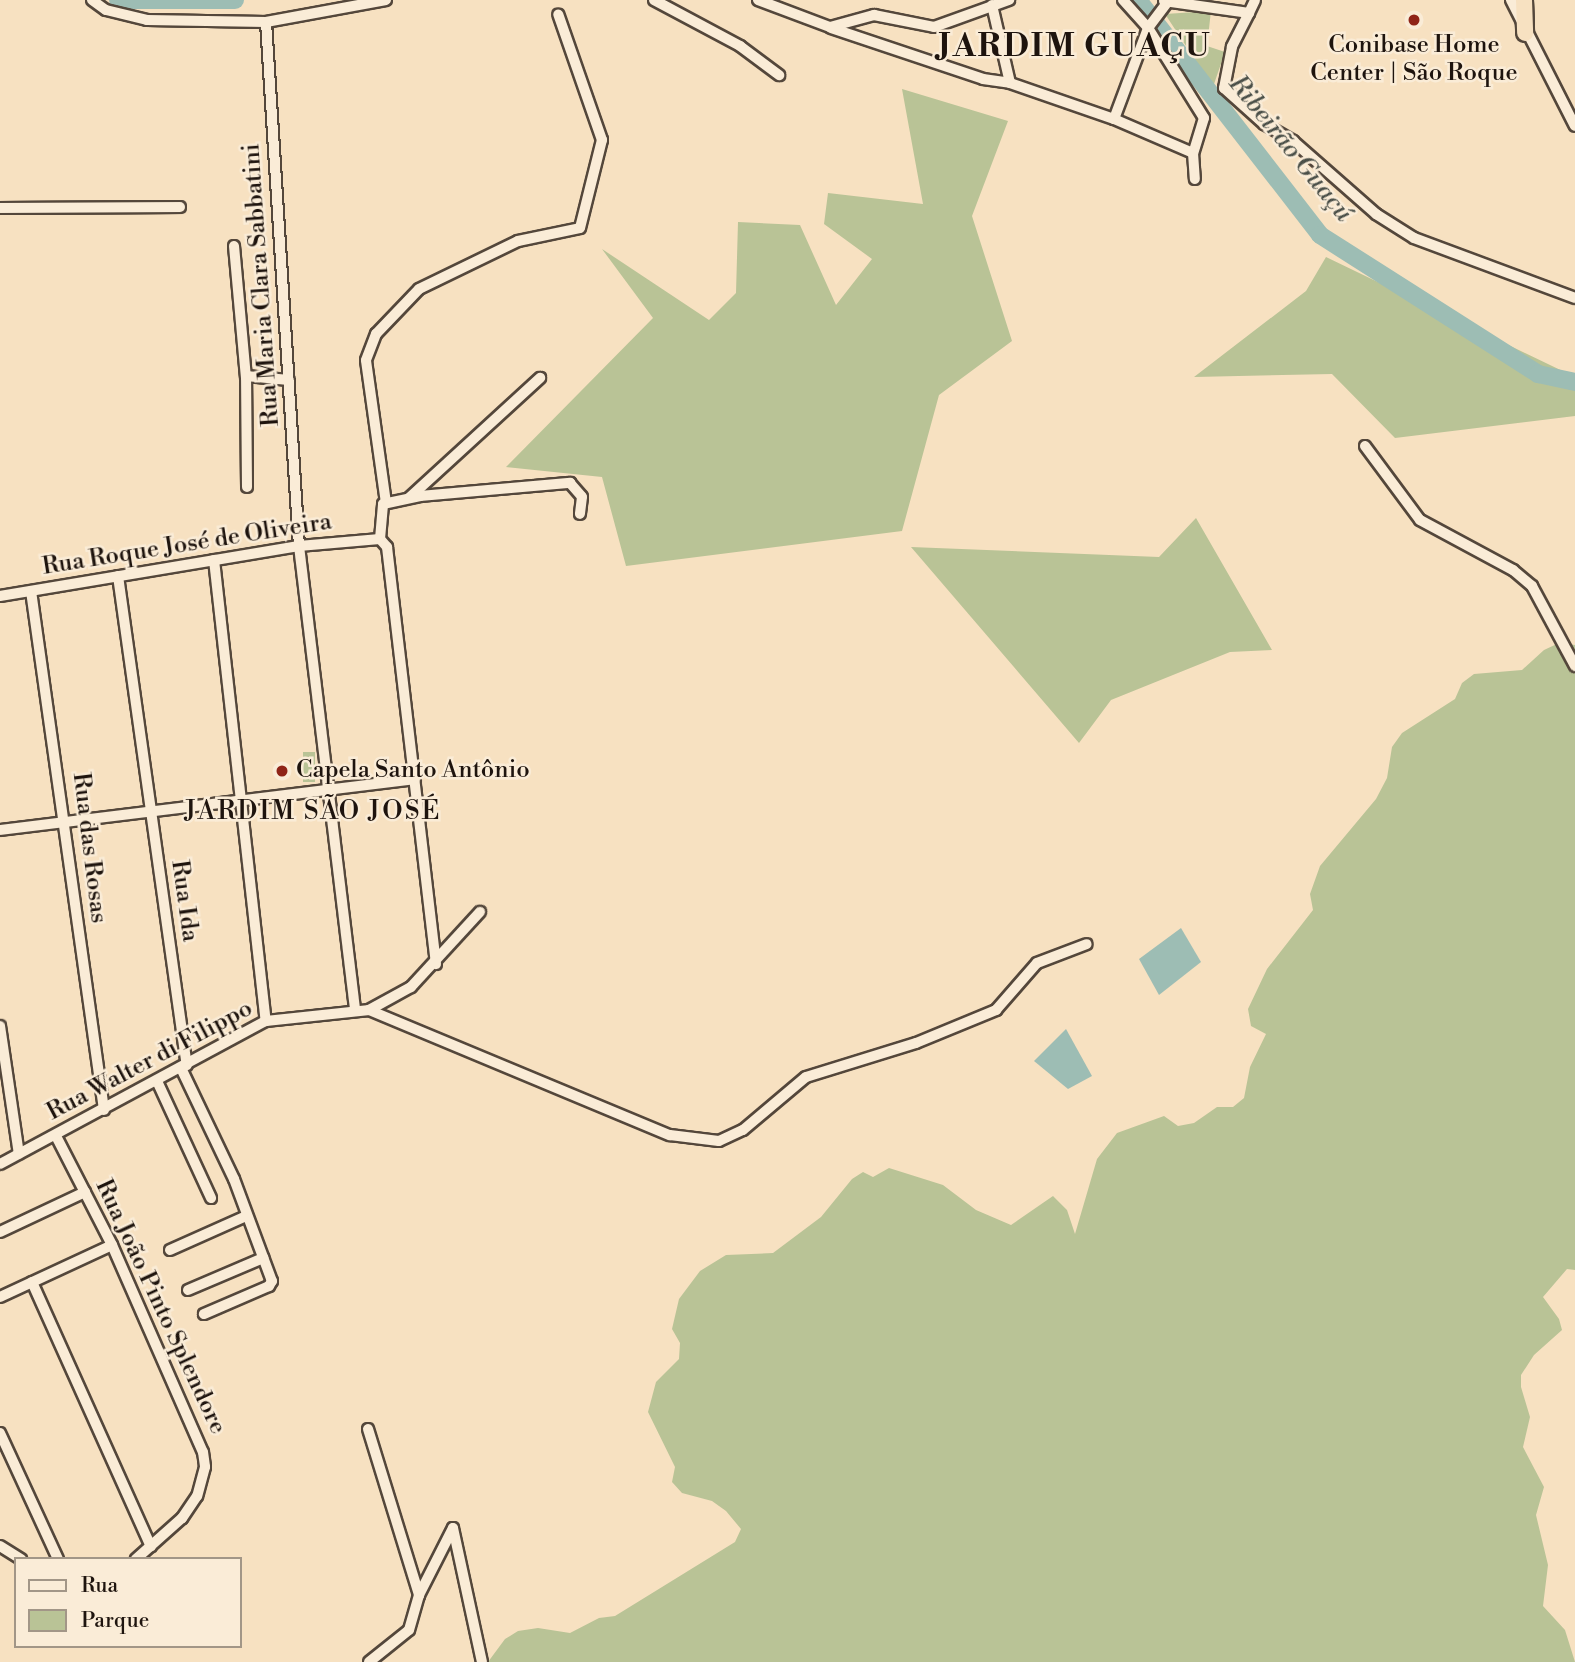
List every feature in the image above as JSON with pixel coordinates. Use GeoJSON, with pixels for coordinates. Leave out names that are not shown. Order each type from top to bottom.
{"type":"FeatureCollection","features":[{"type":"Feature","properties":{"kind":"highway"},"geometry":{"type":"LineString","coordinates":[[1524,0],[1525,33]]}},
{"type":"Feature","properties":{"kind":"street"},"geometry":{"type":"LineString","coordinates":[[92,0],[106,10],[147,20],[265,22],[386,0]]}},
{"type":"Feature","properties":{"kind":"street"},"geometry":{"type":"LineString","coordinates":[[654,0],[709,27],[779,75]]}},
{"type":"Feature","properties":{"kind":"street"},"geometry":{"type":"LineString","coordinates":[[758,0],[983,79],[1010,83],[1114,119],[1193,153]]}},
{"type":"Feature","properties":{"kind":"street"},"geometry":{"type":"LineString","coordinates":[[830,27],[874,15],[907,25],[934,27],[1009,0]]}},
{"type":"Feature","properties":{"kind":"street"},"geometry":{"type":"LineString","coordinates":[[1123,0],[1152,22],[1204,118],[1193,153],[1195,179]]}},
{"type":"Feature","properties":{"kind":"street"},"geometry":{"type":"LineString","coordinates":[[1255,0],[1233,47],[1224,88],[1264,124],[1316,160],[1376,214],[1414,238],[1575,298]]}},
{"type":"Feature","properties":{"kind":"street"},"geometry":{"type":"LineString","coordinates":[[1511,0],[1525,33],[1575,126]]}},
{"type":"Feature","properties":{"kind":"street"},"geometry":{"type":"LineString","coordinates":[[1114,119],[1152,22],[1165,1],[1249,13]]}},
{"type":"Feature","properties":{"kind":"street"},"geometry":{"type":"LineString","coordinates":[[992,5],[1010,83]]}},
{"type":"Feature","properties":{"kind":"street"},"geometry":{"type":"LineString","coordinates":[[436,964],[387,547],[380,539],[386,503],[366,360],[376,334],[419,289],[518,241],[580,228],[602,140],[558,13]]}},
{"type":"Feature","properties":{"kind":"street","name":"Rua Maria Clara Sabbatini"},"geometry":{"type":"LineString","coordinates":[[265,22],[299,547],[355,1011]]}},
{"type":"Feature","properties":{"kind":"street"},"geometry":{"type":"LineString","coordinates":[[0,208],[180,207]]}},
{"type":"Feature","properties":{"kind":"street"},"geometry":{"type":"LineString","coordinates":[[234,246],[246,377],[247,487]]}},
{"type":"Feature","properties":{"kind":"street"},"geometry":{"type":"LineString","coordinates":[[246,377],[289,380]]}},
{"type":"Feature","properties":{"kind":"street"},"geometry":{"type":"LineString","coordinates":[[408,499],[540,378]]}},
{"type":"Feature","properties":{"kind":"street"},"geometry":{"type":"LineString","coordinates":[[1365,446],[1420,520],[1513,570],[1532,586],[1575,666]]}},
{"type":"Feature","properties":{"kind":"street"},"geometry":{"type":"LineString","coordinates":[[386,503],[570,484],[582,497],[580,514]]}},
{"type":"Feature","properties":{"kind":"street","name":"Rua Roque José de Oliveira"},"geometry":{"type":"LineString","coordinates":[[0,596],[299,547],[380,539]]}},
{"type":"Feature","properties":{"kind":"street"},"geometry":{"type":"LineString","coordinates":[[214,560],[239,801],[266,1021]]}},
{"type":"Feature","properties":{"kind":"street","name":"Rua Ida"},"geometry":{"type":"LineString","coordinates":[[118,576],[184,1067],[234,1180],[244,1217],[272,1278],[270,1286],[204,1314]]}},
{"type":"Feature","properties":{"kind":"street","name":"Rua das Rosas"},"geometry":{"type":"LineString","coordinates":[[31,591],[66,822],[104,1110]]}},
{"type":"Feature","properties":{"kind":"street"},"geometry":{"type":"LineString","coordinates":[[0,830],[150,809],[415,779]]}},
{"type":"Feature","properties":{"kind":"street","name":"Rua Walter di Filippo"},"geometry":{"type":"LineString","coordinates":[[0,1164],[157,1082],[266,1021],[369,1010],[411,987],[436,964],[480,912]]}},
{"type":"Feature","properties":{"kind":"street"},"geometry":{"type":"LineString","coordinates":[[369,1010],[670,1135],[719,1141],[743,1130],[806,1077],[916,1043],[996,1010],[1037,963],[1087,944]]}},
{"type":"Feature","properties":{"kind":"street"},"geometry":{"type":"LineString","coordinates":[[0,1026],[19,1154]]}},
{"type":"Feature","properties":{"kind":"street"},"geometry":{"type":"LineString","coordinates":[[157,1082],[211,1198]]}},
{"type":"Feature","properties":{"kind":"street","name":"Rua João Pinto Splendore"},"geometry":{"type":"LineString","coordinates":[[56,1136],[112,1245],[204,1452],[205,1467],[197,1496],[182,1518],[138,1557]]}},
{"type":"Feature","properties":{"kind":"street"},"geometry":{"type":"LineString","coordinates":[[0,1231],[85,1192]]}},
{"type":"Feature","properties":{"kind":"street"},"geometry":{"type":"LineString","coordinates":[[170,1250],[244,1217]]}},
{"type":"Feature","properties":{"kind":"street"},"geometry":{"type":"LineString","coordinates":[[0,1297],[112,1245]]}},
{"type":"Feature","properties":{"kind":"street"},"geometry":{"type":"LineString","coordinates":[[188,1290],[263,1258]]}},
{"type":"Feature","properties":{"kind":"street"},"geometry":{"type":"LineString","coordinates":[[32,1282],[151,1546]]}},
{"type":"Feature","properties":{"kind":"street"},"geometry":{"type":"LineString","coordinates":[[368,1429],[419,1595]]}},
{"type":"Feature","properties":{"kind":"street"},"geometry":{"type":"LineString","coordinates":[[0,1433],[57,1557]]}},
{"type":"Feature","properties":{"kind":"street"},"geometry":{"type":"LineString","coordinates":[[373,1661],[409,1630],[419,1595],[453,1528],[482,1662]]}},
{"type":"Feature","properties":{"kind":"street"},"geometry":{"type":"LineString","coordinates":[[0,1546],[18,1557]]}},
{"type":"Feature","properties":{"kind":"green space"},"geometry":{"type":"Polygon","coordinates":[[[1211,11],[1207,46],[1225,52],[1213,87],[1165,14],[1211,11]]]}},
{"type":"Feature","properties":{"kind":"green space"},"geometry":{"type":"Polygon","coordinates":[[[902,89],[1008,121],[972,216],[1012,341],[939,395],[902,531],[626,566],[602,477],[506,467],[653,318],[602,249],[709,320],[736,293],[738,222],[800,225],[836,305],[872,259],[824,224],[828,193],[923,204],[902,89]]]}},
{"type":"Feature","properties":{"kind":"green space"},"geometry":{"type":"Polygon","coordinates":[[[1326,257],[1575,377],[1575,416],[1395,438],[1332,374],[1194,377],[1306,291],[1326,257]]]}},
{"type":"Feature","properties":{"kind":"green space"},"geometry":{"type":"Polygon","coordinates":[[[1196,518],[1272,650],[1230,652],[1111,700],[1079,743],[911,547],[1159,557],[1196,518]]]}},
{"type":"Feature","properties":{"kind":"green space"},"geometry":{"type":"Polygon","coordinates":[[[1559,643],[1575,645],[1575,1270],[1567,1269],[1543,1297],[1559,1319],[1562,1330],[1534,1355],[1521,1375],[1521,1387],[1530,1417],[1523,1447],[1544,1487],[1536,1515],[1548,1565],[1543,1606],[1565,1630],[1575,1662],[488,1662],[505,1639],[518,1631],[538,1628],[570,1633],[599,1618],[615,1616],[735,1542],[741,1529],[726,1511],[712,1501],[682,1493],[672,1482],[675,1467],[648,1412],[656,1382],[679,1359],[680,1343],[672,1329],[679,1299],[700,1271],[726,1255],[773,1253],[821,1217],[852,1179],[863,1172],[873,1177],[889,1168],[943,1185],[976,1210],[1011,1225],[1053,1196],[1067,1210],[1075,1234],[1097,1159],[1117,1133],[1164,1116],[1178,1126],[1194,1123],[1217,1107],[1233,1107],[1244,1098],[1250,1067],[1266,1034],[1251,1026],[1248,1009],[1267,969],[1313,910],[1310,894],[1320,866],[1376,799],[1387,778],[1392,747],[1402,733],[1455,699],[1462,683],[1474,674],[1522,670],[1544,650],[1559,643]]]}},
{"type":"Feature","properties":{"kind":"green space"},"geometry":{"type":"Polygon","coordinates":[[[303,752],[315,752],[315,782],[303,782],[303,752]]]}},
{"type":"Feature","properties":{"kind":"water"},"geometry":{"type":"Polygon","coordinates":[[[1181,928],[1201,962],[1159,995],[1139,959],[1181,928]]]}},
{"type":"Feature","properties":{"kind":"water"},"geometry":{"type":"Polygon","coordinates":[[[1066,1029],[1092,1076],[1068,1089],[1034,1061],[1066,1029]]]}},
{"type":"Feature","properties":{"kind":"waterway","name":"Ribeirão Guaçú"},"geometry":{"type":"LineString","coordinates":[[118,0],[235,0]]}},
{"type":"Feature","properties":{"kind":"waterway","name":"Ribeirão Guaçú"},"geometry":{"type":"LineString","coordinates":[[1138,0],[1320,235],[1538,374],[1575,382]]}},
{"type":"Feature","properties":{"kind":"place","name":"Conibase Home Center | São Roque"},"geometry":{"type":"Point","coordinates":[1414,20]}},
{"type":"Feature","properties":{"kind":"place","name":"Capela Santo Antônio"},"geometry":{"type":"Point","coordinates":[282,771]}},
{"type":"Feature","properties":{"kind":"district","name":"JARDIM GUAÇU"},"geometry":{"type":"Point","coordinates":[1075,46]}},
{"type":"Feature","properties":{"kind":"district","name":"JARDIM SÃO JOSÉ"},"geometry":{"type":"Point","coordinates":[313,812]}}]}
